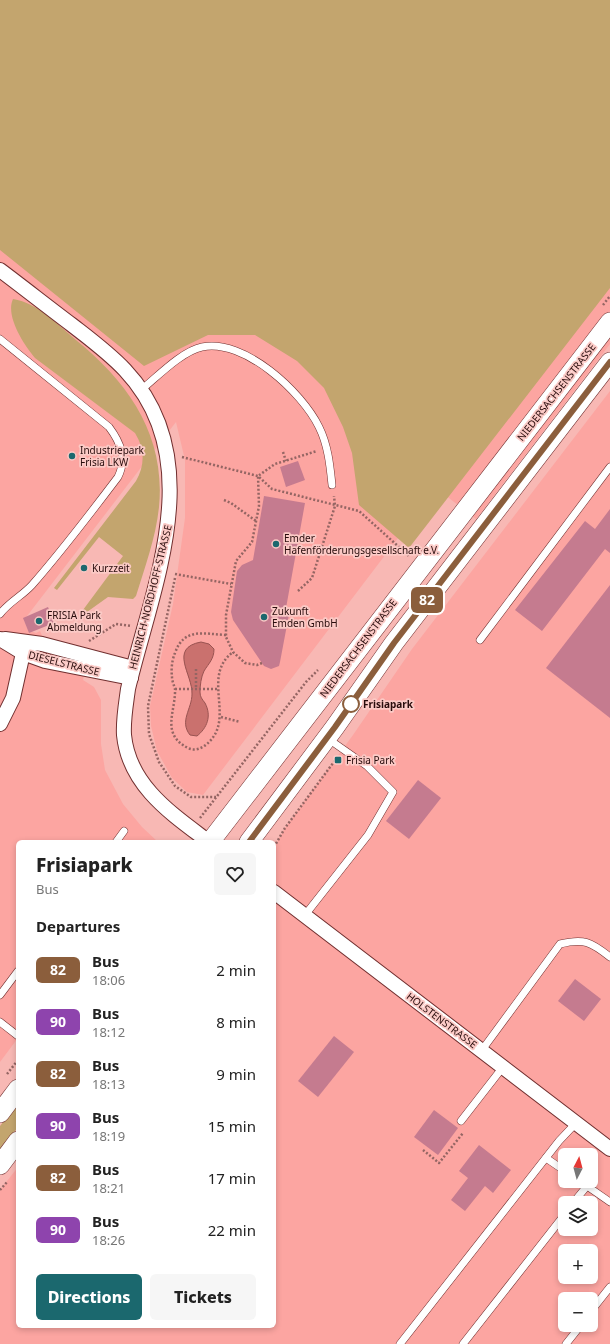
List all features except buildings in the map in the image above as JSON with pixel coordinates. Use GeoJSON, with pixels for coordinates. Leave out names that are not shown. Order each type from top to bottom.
{"type":"FeatureCollection","features":[{"type":"Feature","properties":{"kind":"main road","name":"NIEDERSACHSENSTRASSE"},"geometry":{"type":"LineString","coordinates":[[212,840],[610,322]]}},
{"type":"Feature","properties":{"kind":"main road"},"geometry":{"type":"LineString","coordinates":[[250,840],[327,738],[394,643],[610,362]]}},
{"type":"Feature","properties":{"kind":"main road"},"geometry":{"type":"LineString","coordinates":[[0,1113],[11,1083]]}},
{"type":"Feature","properties":{"kind":"main road"},"geometry":{"type":"LineString","coordinates":[[0,1165],[16,1145]]}},
{"type":"Feature","properties":{"kind":"street","name":"HEINRICH-NORDHOFF-STRASSE"},"geometry":{"type":"LineString","coordinates":[[0,270],[112,356],[141,390],[156,416],[161,431],[169,470],[170,490],[167,535],[132,673],[125,711],[124,736],[135,771],[157,802],[207,840]]}},
{"type":"Feature","properties":{"kind":"street","name":"DIESELSTRASSE"},"geometry":{"type":"LineString","coordinates":[[0,639],[42,644],[64,649],[132,673]]}},
{"type":"Feature","properties":{"kind":"street","name":"DIESELSTRASSE"},"geometry":{"type":"LineString","coordinates":[[0,639],[23,653],[45,661],[132,673]]}},
{"type":"Feature","properties":{"kind":"street"},"geometry":{"type":"LineString","coordinates":[[0,724],[8,711],[17,686],[23,653]]}},
{"type":"Feature","properties":{"kind":"street","name":"HOLSTENSTRASSE"},"geometry":{"type":"LineString","coordinates":[[276,893],[610,1149]]}},
{"type":"Feature","properties":{"kind":"lane"},"geometry":{"type":"LineString","coordinates":[[0,339],[109,427],[119,442],[123,458],[118,477],[65,546],[30,587],[9,603],[1,612]]}},
{"type":"Feature","properties":{"kind":"lane"},"geometry":{"type":"LineString","coordinates":[[141,390],[190,351],[202,347],[216,346],[249,358],[279,378],[300,398],[318,426],[327,447],[332,485]]}},
{"type":"Feature","properties":{"kind":"lane"},"geometry":{"type":"LineString","coordinates":[[480,640],[610,467]]}},
{"type":"Feature","properties":{"kind":"lane"},"geometry":{"type":"LineString","coordinates":[[305,915],[355,853],[393,792],[367,766],[327,738]]}},
{"type":"Feature","properties":{"kind":"lane"},"geometry":{"type":"LineString","coordinates":[[117,840],[124,831]]}},
{"type":"Feature","properties":{"kind":"lane"},"geometry":{"type":"LineString","coordinates":[[482,1050],[560,944],[573,941],[592,944],[610,957]]}},
{"type":"Feature","properties":{"kind":"lane"},"geometry":{"type":"LineString","coordinates":[[0,995],[16,974]]}},
{"type":"Feature","properties":{"kind":"lane"},"geometry":{"type":"LineString","coordinates":[[0,1022],[16,1034]]}},
{"type":"Feature","properties":{"kind":"lane"},"geometry":{"type":"LineString","coordinates":[[462,1121],[503,1067]]}},
{"type":"Feature","properties":{"kind":"lane"},"geometry":{"type":"LineString","coordinates":[[400,1344],[546,1158],[576,1123]]}},
{"type":"Feature","properties":{"kind":"lane"},"geometry":{"type":"LineString","coordinates":[[546,1158],[558,1166]]}},
{"type":"Feature","properties":{"kind":"lane"},"geometry":{"type":"LineString","coordinates":[[579,1196],[585,1188]]}},
{"type":"Feature","properties":{"kind":"lane"},"geometry":{"type":"LineString","coordinates":[[590,1188],[610,1202]]}},
{"type":"Feature","properties":{"kind":"lane"},"geometry":{"type":"LineString","coordinates":[[463,1344],[558,1223]]}},
{"type":"Feature","properties":{"kind":"lane"},"geometry":{"type":"LineString","coordinates":[[598,1303],[610,1287]]}},
{"type":"Feature","properties":{"kind":"lane"},"geometry":{"type":"LineString","coordinates":[[566,1344],[575,1332]]}},
{"type":"Feature","properties":{"kind":"path"},"geometry":{"type":"LineString","coordinates":[[258,476],[275,464],[327,447]]}},
{"type":"Feature","properties":{"kind":"path"},"geometry":{"type":"LineString","coordinates":[[180,449],[182,464]]}},
{"type":"Feature","properties":{"kind":"path"},"geometry":{"type":"LineString","coordinates":[[283,452],[286,461]]}},
{"type":"Feature","properties":{"kind":"path"},"geometry":{"type":"LineString","coordinates":[[182,457],[258,476],[272,489],[359,511],[410,556]]}},
{"type":"Feature","properties":{"kind":"path"},"geometry":{"type":"LineString","coordinates":[[258,476],[259,506],[252,542],[236,561],[226,616],[226,635],[233,652],[244,663],[257,665],[262,663]]}},
{"type":"Feature","properties":{"kind":"path"},"geometry":{"type":"LineString","coordinates":[[224,500],[231,502],[256,521]]}},
{"type":"Feature","properties":{"kind":"path"},"geometry":{"type":"LineString","coordinates":[[298,591],[312,578],[335,506]]}},
{"type":"Feature","properties":{"kind":"path"},"geometry":{"type":"LineString","coordinates":[[176,569],[164,634],[148,706],[148,725],[151,742],[163,771],[178,789],[191,797],[216,797]]}},
{"type":"Feature","properties":{"kind":"path"},"geometry":{"type":"LineString","coordinates":[[175,574],[232,584]]}},
{"type":"Feature","properties":{"kind":"path"},"geometry":{"type":"LineString","coordinates":[[64,649],[74,644],[90,640],[116,624],[164,634]]}},
{"type":"Feature","properties":{"kind":"path"},"geometry":{"type":"LineString","coordinates":[[226,635],[194,634],[185,636],[178,644],[173,658],[172,676],[175,689],[171,716],[171,728],[176,739],[182,745],[191,750],[202,748],[211,740],[218,729],[221,717],[217,689],[224,663],[233,652]]}},
{"type":"Feature","properties":{"kind":"path"},"geometry":{"type":"LineString","coordinates":[[196,669],[196,689]]}},
{"type":"Feature","properties":{"kind":"path"},"geometry":{"type":"LineString","coordinates":[[175,689],[217,689]]}},
{"type":"Feature","properties":{"kind":"path"},"geometry":{"type":"LineString","coordinates":[[221,717],[240,722]]}},
{"type":"Feature","properties":{"kind":"path"},"geometry":{"type":"LineString","coordinates":[[276,844],[285,828],[343,749]]}},
{"type":"Feature","properties":{"kind":"path"},"geometry":{"type":"LineString","coordinates":[[11,1083],[16,1067]]}},
{"type":"Feature","properties":{"kind":"path"},"geometry":{"type":"LineString","coordinates":[[423,1150],[439,1163],[469,1126],[462,1121]]}},
{"type":"Feature","properties":{"kind":"shaded area"},"geometry":{"type":"Polygon","coordinates":[[[0,0],[610,0],[610,344],[476,519],[436,488],[203,795],[187,792],[172,778],[157,751],[151,726],[150,706],[173,604],[185,518],[185,460],[176,422],[24,620],[28,630],[36,633],[40,631],[43,638],[40,651],[87,662],[83,680],[94,687],[101,700],[101,744],[105,770],[123,804],[142,827],[156,840],[16,840],[16,1041],[0,1062],[0,0]]]}},
{"type":"Feature","properties":{"kind":"shaded area"},"geometry":{"type":"Polygon","coordinates":[[[0,0],[610,0],[610,288],[409,548],[359,505],[352,453],[343,427],[324,388],[297,361],[255,335],[208,335],[144,366],[0,250],[0,0]]]}},
{"type":"Feature","properties":{"kind":"shaded area"},"geometry":{"type":"Polygon","coordinates":[[[13,299],[31,305],[47,315],[95,357],[112,374],[127,393],[140,413],[150,434],[160,481],[158,518],[150,552],[136,596],[133,599],[108,597],[87,612],[80,614],[123,556],[99,537],[57,590],[54,588],[136,481],[141,469],[143,457],[141,445],[135,433],[35,358],[21,338],[14,322],[11,306],[13,299]]]}},
{"type":"Feature","properties":{"kind":"shaded area"},"geometry":{"type":"Polygon","coordinates":[[[610,391],[610,1344],[0,1344],[0,1190],[16,1170],[16,1328],[276,1328],[276,844],[285,828],[353,735],[412,649],[610,391]]]}},
{"type":"Feature","properties":{"kind":"shaded area"},"geometry":{"type":"Polygon","coordinates":[[[201,642],[209,644],[214,649],[214,652],[201,679],[200,695],[207,708],[208,717],[206,725],[197,736],[190,735],[186,725],[192,694],[184,663],[184,656],[186,650],[191,645],[201,642]]]}},
{"type":"Feature","properties":{"kind":"shaded area"},"geometry":{"type":"Polygon","coordinates":[[[16,1106],[16,1130],[0,1151],[0,1126],[16,1106]]]}},
{"type":"Feature","properties":{"kind":"bus line","name":"82"},"geometry":{"type":"LineString","coordinates":[[251,840],[335,727],[394,643],[610,362]]}},
{"type":"Feature","properties":{"kind":"place","name":"Industriepark Frisia LKW"},"geometry":{"type":"Point","coordinates":[72,456]}},
{"type":"Feature","properties":{"kind":"place","name":"Emder Hafenförderungsgesellschaft e.V."},"geometry":{"type":"Point","coordinates":[276,544]}},
{"type":"Feature","properties":{"kind":"place","name":"Kurzzeit"},"geometry":{"type":"Point","coordinates":[84,568]}},
{"type":"Feature","properties":{"kind":"place","name":"Zukunft Emden GmbH"},"geometry":{"type":"Point","coordinates":[264,617]}},
{"type":"Feature","properties":{"kind":"place","name":"FRISIA Park Abmeldung"},"geometry":{"type":"Point","coordinates":[39,621]}},
{"type":"Feature","properties":{"kind":"place","name":"Frisiapark"},"geometry":{"type":"Point","coordinates":[351,704]}},
{"type":"Feature","properties":{"kind":"place","name":"Frisia Park"},"geometry":{"type":"Point","coordinates":[338,760]}}]}
